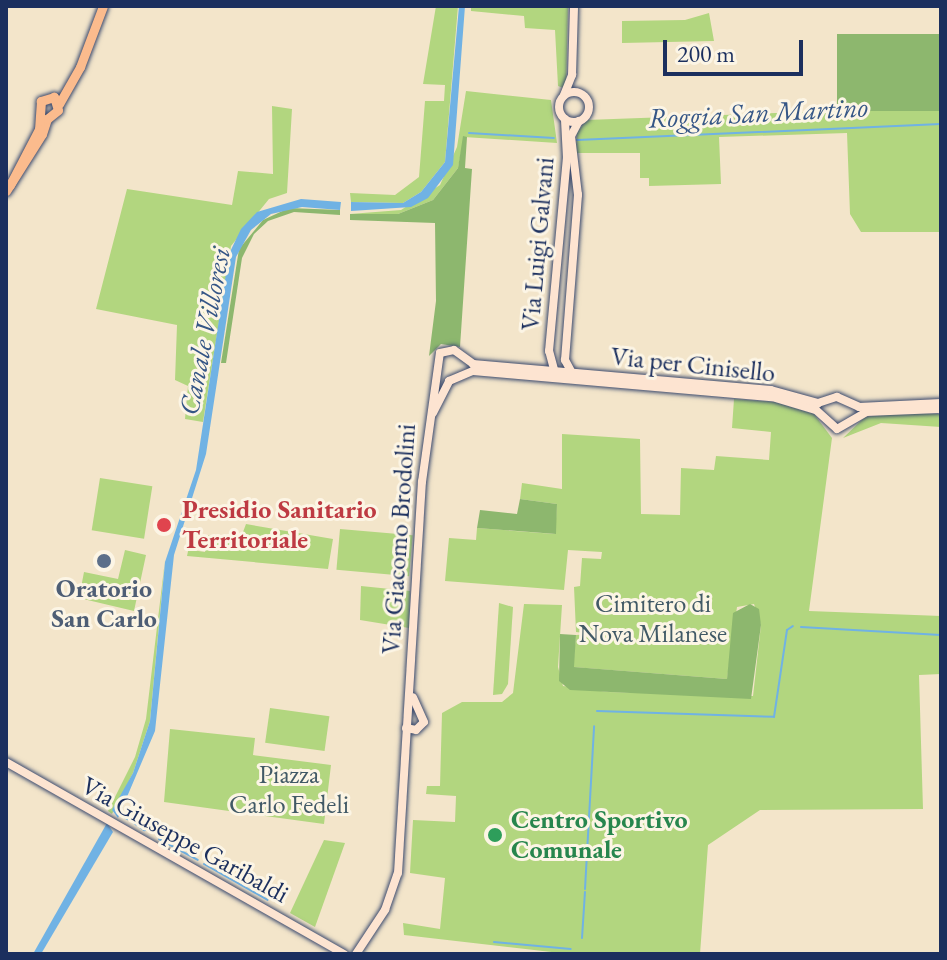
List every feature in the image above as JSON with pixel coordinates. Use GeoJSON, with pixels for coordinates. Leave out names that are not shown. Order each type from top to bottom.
{"type":"FeatureCollection","features":[{"type":"Feature","properties":{"kind":"main road"},"geometry":{"type":"LineString","coordinates":[[8,188],[46,114],[85,53],[103,6]]}},
{"type":"Feature","properties":{"kind":"main road"},"geometry":{"type":"LineString","coordinates":[[569,137],[559,107],[572,75],[574,6]]}},
{"type":"Feature","properties":{"kind":"main road"},"geometry":{"type":"LineString","coordinates":[[569,137],[589,109],[572,75]]}},
{"type":"Feature","properties":{"kind":"main road"},"geometry":{"type":"LineString","coordinates":[[564,95],[581,94]]}},
{"type":"Feature","properties":{"kind":"main road"},"geometry":{"type":"LineString","coordinates":[[46,114],[42,99],[56,101]]}},
{"type":"Feature","properties":{"kind":"main road"},"geometry":{"type":"LineString","coordinates":[[565,119],[579,121]]}},
{"type":"Feature","properties":{"kind":"main road","name":"Via Luigi Galvani"},"geometry":{"type":"LineString","coordinates":[[555,373],[549,355],[569,137]]}},
{"type":"Feature","properties":{"kind":"main road","name":"Via Luigi Galvani"},"geometry":{"type":"LineString","coordinates":[[569,137],[578,195],[565,360],[574,377]]}},
{"type":"Feature","properties":{"kind":"main road","name":"Via per Cinisello"},"geometry":{"type":"LineString","coordinates":[[941,406],[850,403],[837,397],[826,402],[771,390],[574,377],[555,373],[536,373],[456,376],[436,368],[437,357],[445,350],[463,358],[536,373],[574,377],[772,397],[822,415],[837,429],[853,418],[898,408],[941,406]]}},
{"type":"Feature","properties":{"kind":"main road","name":"Via Luigi Galvani"},"geometry":{"type":"LineString","coordinates":[[536,373],[549,355]]}},
{"type":"Feature","properties":{"kind":"main road"},"geometry":{"type":"LineString","coordinates":[[456,376],[463,358]]}},
{"type":"Feature","properties":{"kind":"main road","name":"Via Luigi Galvani"},"geometry":{"type":"LineString","coordinates":[[555,373],[565,360]]}},
{"type":"Feature","properties":{"kind":"main road","name":"Via Giacomo Brodolini"},"geometry":{"type":"LineString","coordinates":[[406,728],[422,482],[436,368]]}},
{"type":"Feature","properties":{"kind":"main road","name":"Via Giacomo Brodolini"},"geometry":{"type":"LineString","coordinates":[[417,730],[424,721],[413,700],[431,426],[439,395],[456,376]]}},
{"type":"Feature","properties":{"kind":"main road"},"geometry":{"type":"LineString","coordinates":[[822,415],[826,402]]}},
{"type":"Feature","properties":{"kind":"main road"},"geometry":{"type":"LineString","coordinates":[[850,403],[853,418]]}},
{"type":"Feature","properties":{"kind":"main road"},"geometry":{"type":"LineString","coordinates":[[406,713],[417,711]]}},
{"type":"Feature","properties":{"kind":"main road"},"geometry":{"type":"LineString","coordinates":[[358,954],[397,895],[411,741],[417,730],[406,728],[397,895]]}},
{"type":"Feature","properties":{"kind":"main road","name":"Via Giuseppe Garibaldi"},"geometry":{"type":"LineString","coordinates":[[6,762],[344,954]]}},
{"type":"Feature","properties":{"kind":"main road"},"geometry":{"type":"LineString","coordinates":[[358,954],[392,896],[399,864]]}},
{"type":"Feature","properties":{"kind":"green space"},"geometry":{"type":"Polygon","coordinates":[[[436,6],[458,6],[445,162],[421,192],[403,203],[351,202],[350,193],[395,195],[419,177],[425,101],[444,101],[445,85],[423,84],[436,6]]]}},
{"type":"Feature","properties":{"kind":"green space"},"geometry":{"type":"Polygon","coordinates":[[[471,6],[568,6],[566,89],[558,86],[555,30],[525,28],[524,16],[471,11],[471,6]]]}},
{"type":"Feature","properties":{"kind":"green space"},"geometry":{"type":"Polygon","coordinates":[[[709,13],[714,41],[622,43],[622,21],[685,20],[709,13]]]}},
{"type":"Feature","properties":{"kind":"green space"},"geometry":{"type":"Polygon","coordinates":[[[837,34],[941,34],[941,111],[837,111],[837,34]]]}},
{"type":"Feature","properties":{"kind":"green space"},"geometry":{"type":"Polygon","coordinates":[[[466,91],[551,100],[557,143],[464,137],[458,168],[433,200],[398,214],[350,214],[401,210],[440,185],[457,147],[466,91]]]}},
{"type":"Feature","properties":{"kind":"green space"},"geometry":{"type":"Polygon","coordinates":[[[272,106],[292,109],[287,193],[269,199],[231,246],[203,422],[185,419],[188,386],[175,380],[177,325],[96,309],[127,189],[232,205],[238,171],[273,174],[272,106]]]}},
{"type":"Feature","properties":{"kind":"green space"},"geometry":{"type":"Polygon","coordinates":[[[941,107],[941,232],[861,232],[850,214],[847,133],[719,137],[721,184],[649,186],[649,178],[640,178],[640,153],[576,153],[577,133],[586,120],[941,107]]]}},
{"type":"Feature","properties":{"kind":"green space"},"geometry":{"type":"Polygon","coordinates":[[[463,136],[467,137],[465,168],[472,169],[460,347],[441,344],[429,356],[436,301],[435,223],[350,220],[350,214],[398,214],[433,200],[458,168],[463,136]]]}},
{"type":"Feature","properties":{"kind":"green space"},"geometry":{"type":"Polygon","coordinates":[[[289,208],[340,210],[340,215],[294,212],[268,221],[254,234],[242,258],[226,363],[221,363],[239,249],[263,220],[289,208]]]}},
{"type":"Feature","properties":{"kind":"green space","name":"Cimitero di Nova Milanese"},"geometry":{"type":"Polygon","coordinates":[[[734,399],[775,402],[814,414],[832,438],[809,611],[941,616],[941,674],[919,675],[923,809],[760,810],[708,845],[700,954],[569,954],[404,935],[403,923],[440,929],[445,878],[410,873],[413,820],[455,822],[456,796],[426,794],[427,786],[440,786],[442,713],[462,702],[502,702],[513,693],[524,604],[562,605],[558,667],[563,686],[608,692],[753,696],[761,625],[754,604],[737,607],[727,679],[573,667],[576,635],[594,634],[576,632],[574,587],[580,586],[582,558],[601,559],[602,552],[568,550],[564,590],[445,581],[449,538],[476,540],[477,528],[555,534],[557,504],[520,499],[522,483],[562,489],[562,434],[640,439],[641,514],[680,515],[681,468],[714,470],[716,456],[769,460],[771,432],[732,428],[734,399]]]}},
{"type":"Feature","properties":{"kind":"green space"},"geometry":{"type":"Polygon","coordinates":[[[905,412],[941,414],[941,427],[881,423],[843,438],[865,417],[905,412]]]}},
{"type":"Feature","properties":{"kind":"green space"},"geometry":{"type":"Polygon","coordinates":[[[100,478],[152,486],[144,539],[92,530],[100,478]]]}},
{"type":"Feature","properties":{"kind":"green space"},"geometry":{"type":"Polygon","coordinates":[[[520,499],[557,504],[556,534],[477,528],[480,510],[517,514],[520,499]]]}},
{"type":"Feature","properties":{"kind":"green space"},"geometry":{"type":"Polygon","coordinates":[[[246,524],[333,539],[328,569],[187,556],[190,542],[192,550],[205,552],[208,535],[240,540],[246,524]]]}},
{"type":"Feature","properties":{"kind":"green space"},"geometry":{"type":"Polygon","coordinates":[[[340,529],[413,535],[409,576],[336,570],[340,529]]]}},
{"type":"Feature","properties":{"kind":"green space"},"geometry":{"type":"Polygon","coordinates":[[[125,550],[146,555],[134,611],[79,598],[84,572],[118,579],[125,550]]]}},
{"type":"Feature","properties":{"kind":"green space"},"geometry":{"type":"Polygon","coordinates":[[[165,560],[150,721],[133,773],[112,814],[108,811],[135,757],[146,719],[165,560]]]}},
{"type":"Feature","properties":{"kind":"green space"},"geometry":{"type":"Polygon","coordinates":[[[361,586],[410,591],[409,628],[360,620],[361,586]]]}},
{"type":"Feature","properties":{"kind":"green space"},"geometry":{"type":"Polygon","coordinates":[[[499,603],[513,607],[508,684],[502,694],[493,695],[499,603]]]}},
{"type":"Feature","properties":{"kind":"green space"},"geometry":{"type":"Polygon","coordinates":[[[750,604],[759,609],[761,625],[751,699],[570,690],[559,681],[560,634],[576,635],[574,667],[727,679],[733,613],[750,604]]]}},
{"type":"Feature","properties":{"kind":"green space"},"geometry":{"type":"Polygon","coordinates":[[[270,708],[329,716],[325,751],[265,743],[270,708]]]}},
{"type":"Feature","properties":{"kind":"green space","name":"Piazza Carlo Fedeli"},"geometry":{"type":"Polygon","coordinates":[[[170,729],[255,738],[253,755],[331,765],[324,824],[164,802],[170,729]]]}},
{"type":"Feature","properties":{"kind":"green space"},"geometry":{"type":"Polygon","coordinates":[[[324,840],[345,843],[315,927],[290,913],[324,840]]]}},
{"type":"Feature","properties":{"kind":"water"},"geometry":{"type":"Polygon","coordinates":[[[459,6],[465,6],[453,165],[428,198],[411,207],[351,211],[351,202],[403,203],[421,192],[445,162],[459,6]]]}},
{"type":"Feature","properties":{"kind":"water"},"geometry":{"type":"Polygon","coordinates":[[[301,199],[341,202],[340,210],[302,207],[271,214],[251,230],[236,257],[206,454],[174,555],[155,731],[118,818],[112,810],[133,773],[150,721],[165,562],[196,470],[229,254],[241,229],[257,212],[301,199]]]}},
{"type":"Feature","properties":{"kind":"water"},"geometry":{"type":"Polygon","coordinates":[[[107,823],[113,832],[41,954],[33,954],[107,823]]]}},
{"type":"Feature","properties":{"kind":"waterway","name":"Roggia San Martino"},"geometry":{"type":"LineString","coordinates":[[577,140],[941,124]]}},
{"type":"Feature","properties":{"kind":"waterway","name":"Roggia San Martino"},"geometry":{"type":"LineString","coordinates":[[469,133],[554,138]]}},
{"type":"Feature","properties":{"kind":"waterway"},"geometry":{"type":"LineString","coordinates":[[597,711],[774,717],[787,630],[793,626]]}},
{"type":"Feature","properties":{"kind":"waterway"},"geometry":{"type":"LineString","coordinates":[[801,627],[941,635]]}},
{"type":"Feature","properties":{"kind":"waterway"},"geometry":{"type":"LineString","coordinates":[[585,889],[594,726]]}},
{"type":"Feature","properties":{"kind":"waterway"},"geometry":{"type":"LineString","coordinates":[[131,819],[144,828]]}},
{"type":"Feature","properties":{"kind":"waterway"},"geometry":{"type":"LineString","coordinates":[[159,839],[198,860]]}},
{"type":"Feature","properties":{"kind":"waterway"},"geometry":{"type":"LineString","coordinates":[[204,864],[268,900]]}},
{"type":"Feature","properties":{"kind":"waterway"},"geometry":{"type":"LineString","coordinates":[[582,938],[585,892]]}},
{"type":"Feature","properties":{"kind":"waterway"},"geometry":{"type":"LineString","coordinates":[[494,942],[571,949]]}},
{"type":"Feature","properties":{"kind":"place","name":"Presidio Sanitario Territoriale"},"geometry":{"type":"Point","coordinates":[164,525]}},
{"type":"Feature","properties":{"kind":"place","name":"Oratorio San Carlo"},"geometry":{"type":"Point","coordinates":[104,561]}},
{"type":"Feature","properties":{"kind":"place","name":"Centro Sportivo Comunale"},"geometry":{"type":"Point","coordinates":[495,835]}},
{"type":"Feature","properties":{"kind":"water label","name":"Canale Villoresi"},"geometry":{"type":"Point","coordinates":[204,331]}}]}
